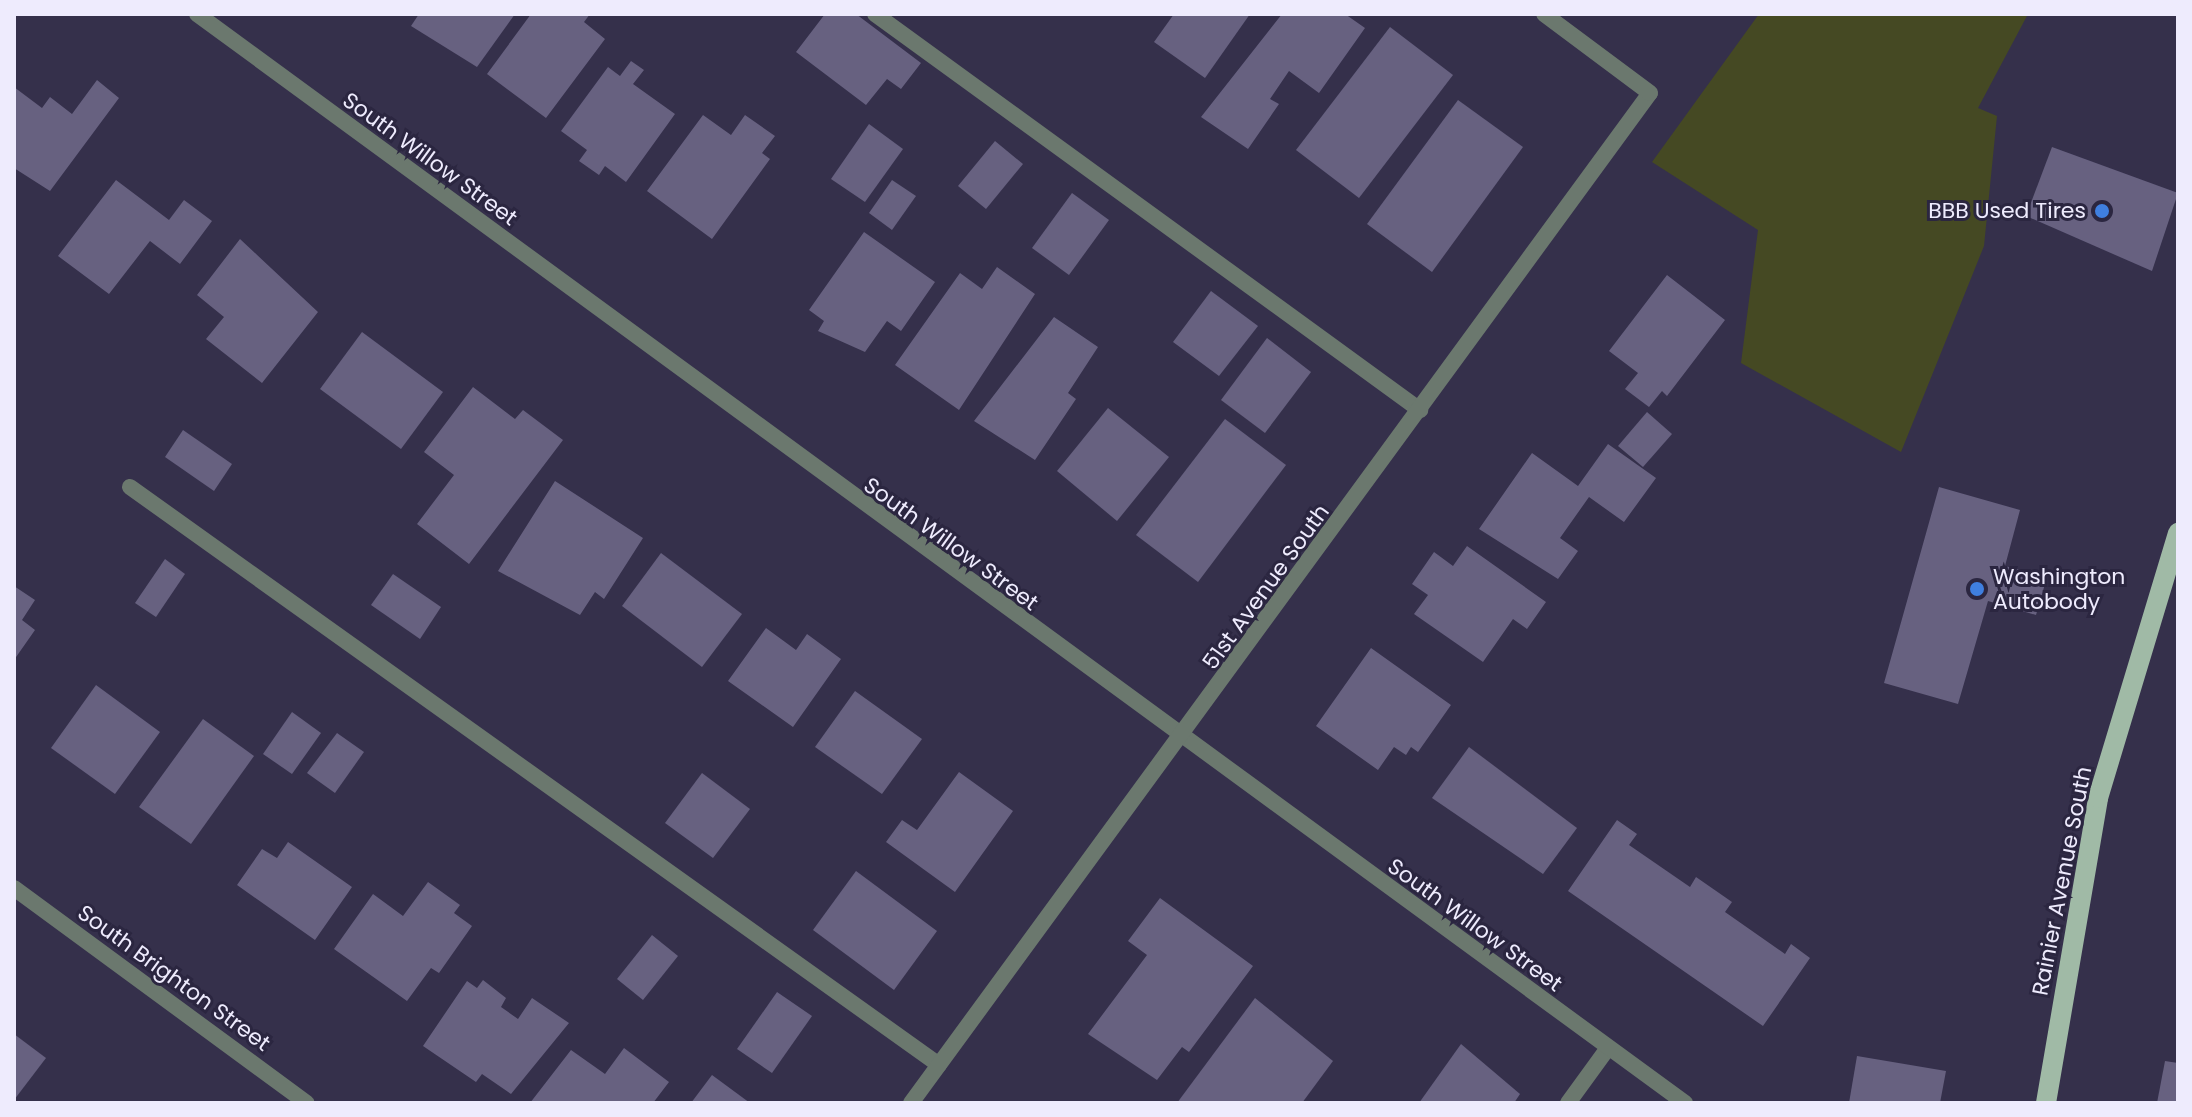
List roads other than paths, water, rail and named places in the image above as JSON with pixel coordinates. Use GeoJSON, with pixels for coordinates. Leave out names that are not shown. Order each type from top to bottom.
{"type":"FeatureCollection","features":[{"type":"Feature","properties":{"kind":"main road","name":"Rainier Avenue South"},"geometry":{"type":"LineString","coordinates":[[2046,1103],[2098,798],[2178,533]]}},
{"type":"Feature","properties":{"kind":"street","name":"South Willow Street"},"geometry":{"type":"LineString","coordinates":[[197,14],[1182,742],[1685,1103]]}},
{"type":"Feature","properties":{"kind":"street"},"geometry":{"type":"LineString","coordinates":[[875,14],[1420,410]]}},
{"type":"Feature","properties":{"kind":"street","name":"51st Avenue South"},"geometry":{"type":"LineString","coordinates":[[911,1103],[1182,742],[1650,93],[1544,14]]}},
{"type":"Feature","properties":{"kind":"street"},"geometry":{"type":"LineString","coordinates":[[130,487],[939,1065]]}},
{"type":"Feature","properties":{"kind":"street","name":"South Brighton Street"},"geometry":{"type":"LineString","coordinates":[[14,888],[307,1103]]}},
{"type":"Feature","properties":{"kind":"street"},"geometry":{"type":"LineString","coordinates":[[1568,1103],[1608,1048]]}},
{"type":"Feature","properties":{"kind":"place","name":"BBB Used Tires"},"geometry":{"type":"Point","coordinates":[2102,211]}},
{"type":"Feature","properties":{"kind":"place","name":"Washington Autobody"},"geometry":{"type":"Point","coordinates":[1977,589]}}]}
